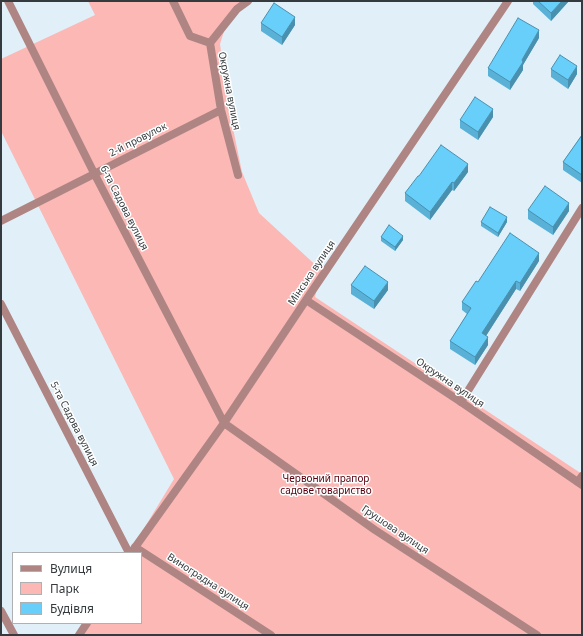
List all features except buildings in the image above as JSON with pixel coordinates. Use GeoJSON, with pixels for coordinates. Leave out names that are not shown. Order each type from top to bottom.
{"type":"FeatureCollection","features":[{"type":"Feature","properties":{"kind":"street","name":"6-та Садова вулиця"},"geometry":{"type":"LineString","coordinates":[[8,1],[94,173],[224,423]]}},
{"type":"Feature","properties":{"kind":"street"},"geometry":{"type":"LineString","coordinates":[[173,1],[190,36],[210,42]]}},
{"type":"Feature","properties":{"kind":"street","name":"Окружна вулиця"},"geometry":{"type":"LineString","coordinates":[[238,175],[221,110],[210,42],[237,9],[248,1]]}},
{"type":"Feature","properties":{"kind":"street","name":"Мінська вулиця"},"geometry":{"type":"LineString","coordinates":[[131,551],[224,423],[508,1]]}},
{"type":"Feature","properties":{"kind":"street","name":"2-й провулок"},"geometry":{"type":"LineString","coordinates":[[1,221],[221,110]]}},
{"type":"Feature","properties":{"kind":"street"},"geometry":{"type":"LineString","coordinates":[[461,402],[582,208]]}},
{"type":"Feature","properties":{"kind":"street","name":"Окружна вулиця"},"geometry":{"type":"LineString","coordinates":[[306,300],[581,481]]}},
{"type":"Feature","properties":{"kind":"street","name":"5-та Садова вулиця"},"geometry":{"type":"LineString","coordinates":[[1,304],[131,551]]}},
{"type":"Feature","properties":{"kind":"street","name":"Грушова вулиця"},"geometry":{"type":"LineString","coordinates":[[224,423],[375,530],[537,635]]}},
{"type":"Feature","properties":{"kind":"street","name":"Виноградна вулиця"},"geometry":{"type":"LineString","coordinates":[[142,558],[271,635]]}},
{"type":"Feature","properties":{"kind":"street"},"geometry":{"type":"LineString","coordinates":[[1,610],[14,635]]}},
{"type":"Feature","properties":{"kind":"street"},"geometry":{"type":"LineString","coordinates":[[79,635],[86,624]]}},
{"type":"Feature","properties":{"kind":"green space","name":"Червоний прапор садове товариство"},"geometry":{"type":"Polygon","coordinates":[[[88,1],[253,1],[239,11],[225,28],[220,44],[229,109],[242,172],[259,213],[321,270],[315,297],[582,474],[582,635],[80,635],[86,624],[142,624],[142,552],[130,552],[174,479],[1,131],[1,59],[95,15],[88,1]]]}}]}
